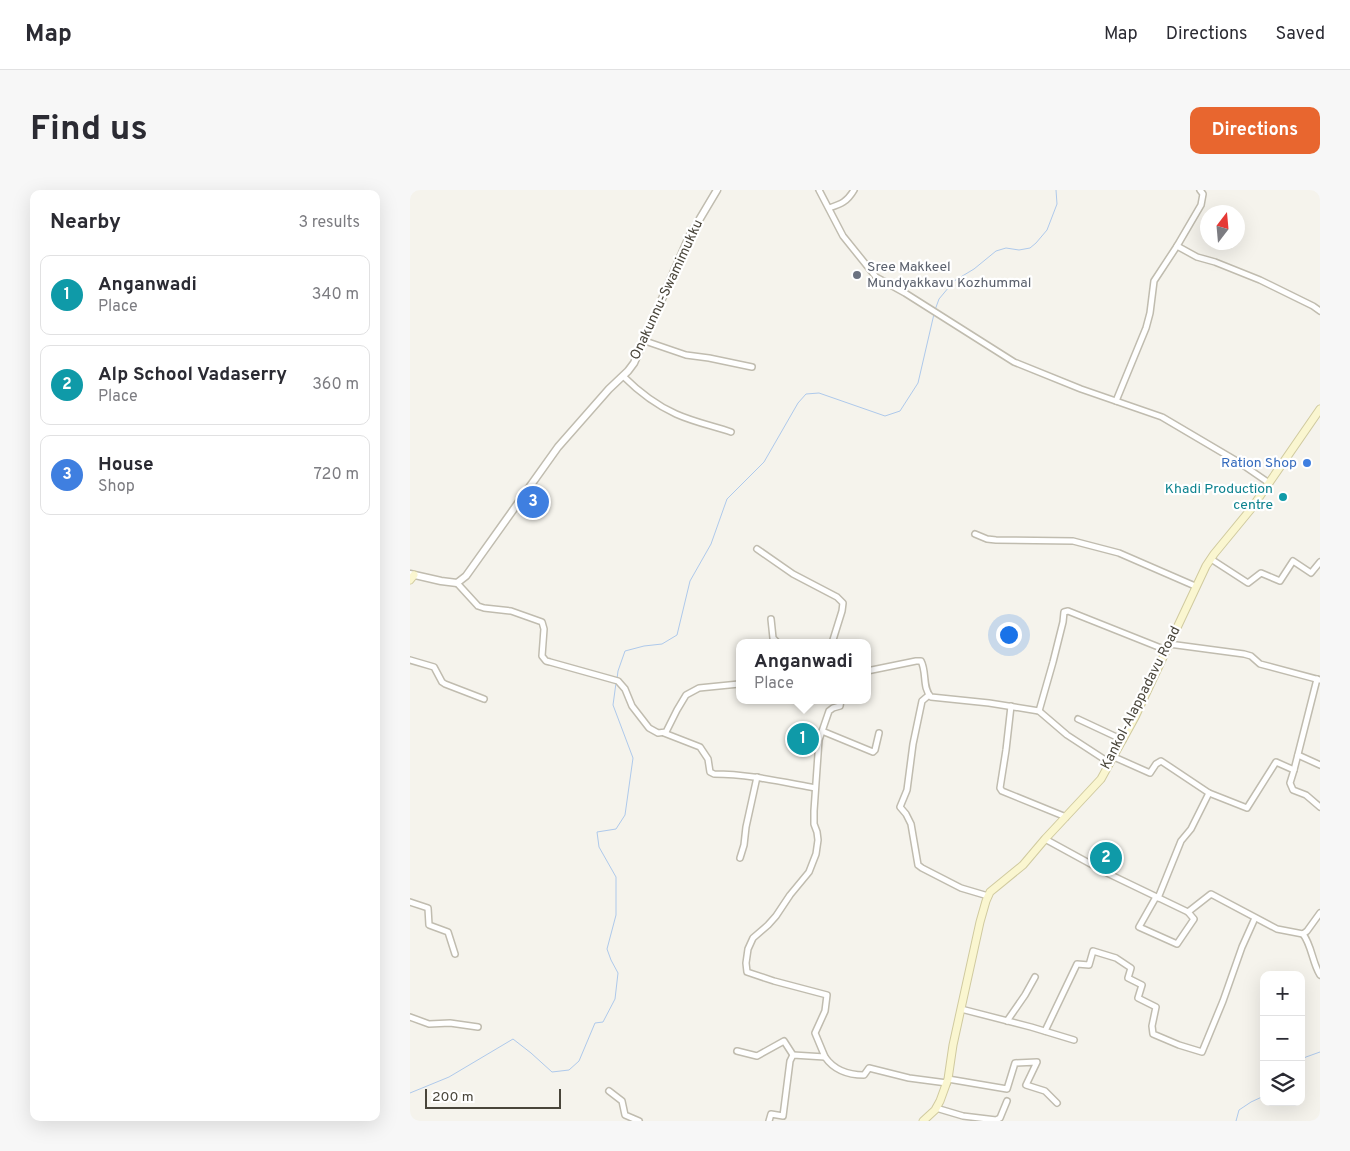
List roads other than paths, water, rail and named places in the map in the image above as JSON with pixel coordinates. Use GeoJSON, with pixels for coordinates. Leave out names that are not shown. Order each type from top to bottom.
{"type":"FeatureCollection","features":[{"type":"Feature","properties":{"kind":"main road","name":"Kankol-Alappadavu Road"},"geometry":{"type":"LineString","coordinates":[[923,1121],[936,1108],[947,1081],[980,922],[990,892],[1023,865],[1101,779],[1123,740],[1195,586],[1211,559],[1251,509],[1320,409]]}},
{"type":"Feature","properties":{"kind":"street","name":"Onakunnu-Swamimukku"},"geometry":{"type":"LineString","coordinates":[[457,583],[466,576],[477,562],[558,447],[634,363],[689,237],[717,190]]}},
{"type":"Feature","properties":{"kind":"street"},"geometry":{"type":"LineString","coordinates":[[818,190],[843,236],[876,277],[905,293],[1014,362],[1081,389],[1162,417],[1240,463],[1269,483]]}},
{"type":"Feature","properties":{"kind":"street"},"geometry":{"type":"LineString","coordinates":[[828,208],[846,201],[854,190]]}},
{"type":"Feature","properties":{"kind":"street"},"geometry":{"type":"LineString","coordinates":[[1116,401],[1146,328],[1154,281],[1201,205],[1204,194],[1200,190]]}},
{"type":"Feature","properties":{"kind":"street"},"geometry":{"type":"LineString","coordinates":[[1177,246],[1197,257],[1268,284],[1320,311]]}},
{"type":"Feature","properties":{"kind":"street"},"geometry":{"type":"LineString","coordinates":[[645,341],[686,355],[752,367]]}},
{"type":"Feature","properties":{"kind":"street"},"geometry":{"type":"LineString","coordinates":[[623,376],[638,391],[676,414],[731,432]]}},
{"type":"Feature","properties":{"kind":"street"},"geometry":{"type":"LineString","coordinates":[[975,534],[987,539],[996,540],[1073,541],[1119,554],[1195,586]]}},
{"type":"Feature","properties":{"kind":"street"},"geometry":{"type":"LineString","coordinates":[[757,549],[793,574],[838,597],[844,603],[833,639]]}},
{"type":"Feature","properties":{"kind":"street"},"geometry":{"type":"LineString","coordinates":[[1211,559],[1248,583],[1261,573],[1280,581],[1293,561],[1311,572],[1320,562]]}},
{"type":"Feature","properties":{"kind":"street"},"geometry":{"type":"LineString","coordinates":[[411,576],[457,583],[478,606],[511,611],[542,622],[544,629],[542,656],[546,661],[616,681],[625,689],[632,706],[649,728],[658,733],[664,733],[700,747],[708,759],[710,772],[714,774],[757,777],[815,788]]}},
{"type":"Feature","properties":{"kind":"street"},"geometry":{"type":"LineString","coordinates":[[1039,711],[1053,662],[1064,612],[1068,611],[1168,647],[1251,656],[1260,664],[1318,679],[1290,782],[1293,790],[1306,795],[1320,807]]}},
{"type":"Feature","properties":{"kind":"street"},"geometry":{"type":"LineString","coordinates":[[771,619],[774,639]]}},
{"type":"Feature","properties":{"kind":"street"},"geometry":{"type":"LineString","coordinates":[[410,660],[434,667],[442,682],[484,699]]}},
{"type":"Feature","properties":{"kind":"street"},"geometry":{"type":"LineString","coordinates":[[871,670],[921,661],[929,696]]}},
{"type":"Feature","properties":{"kind":"street"},"geometry":{"type":"LineString","coordinates":[[664,733],[670,726],[676,710],[686,695],[699,688],[736,684]]}},
{"type":"Feature","properties":{"kind":"street"},"geometry":{"type":"LineString","coordinates":[[988,896],[961,888],[922,868],[918,864],[911,824],[900,807],[907,790],[913,744],[922,701],[929,696],[1039,711],[1067,735],[1112,760],[1150,773],[1156,764],[1161,761],[1209,793],[1247,808],[1276,762],[1294,770]]}},
{"type":"Feature","properties":{"kind":"street"},"geometry":{"type":"LineString","coordinates":[[840,704],[840,706],[829,711],[819,740],[814,817],[818,840],[816,854],[809,872],[776,916],[753,938],[748,949],[746,963],[748,972],[827,995],[825,1012],[815,1032],[825,1057],[831,1066],[844,1072],[864,1075],[869,1068],[909,1078],[1007,1089],[1015,1063],[1037,1062],[1026,1085],[1044,1091],[1057,1104]]}},
{"type":"Feature","properties":{"kind":"street"},"geometry":{"type":"LineString","coordinates":[[1011,706],[1000,788],[1002,792],[1066,817]]}},
{"type":"Feature","properties":{"kind":"street"},"geometry":{"type":"LineString","coordinates":[[1078,719],[1123,740]]}},
{"type":"Feature","properties":{"kind":"street"},"geometry":{"type":"LineString","coordinates":[[822,731],[873,752],[879,733]]}},
{"type":"Feature","properties":{"kind":"street"},"geometry":{"type":"LineString","coordinates":[[1298,755],[1320,765]]}},
{"type":"Feature","properties":{"kind":"street"},"geometry":{"type":"LineString","coordinates":[[740,858],[757,777]]}},
{"type":"Feature","properties":{"kind":"street"},"geometry":{"type":"LineString","coordinates":[[1045,839],[1108,874],[1157,897],[1188,912],[1194,919],[1177,944],[1139,927],[1157,897],[1180,841],[1191,829],[1209,793]]}},
{"type":"Feature","properties":{"kind":"street"},"geometry":{"type":"LineString","coordinates":[[1188,912],[1211,894],[1277,929],[1303,934],[1320,913]]}},
{"type":"Feature","properties":{"kind":"street"},"geometry":{"type":"LineString","coordinates":[[410,902],[428,908],[429,925],[448,932],[455,954]]}},
{"type":"Feature","properties":{"kind":"street"},"geometry":{"type":"LineString","coordinates":[[1045,1030],[1078,964],[1089,965],[1093,951],[1116,958],[1131,968],[1128,978],[1142,985],[1138,998],[1156,1007],[1152,1026],[1153,1034],[1202,1052],[1255,918]]}},
{"type":"Feature","properties":{"kind":"street"},"geometry":{"type":"LineString","coordinates":[[1303,934],[1320,976]]}},
{"type":"Feature","properties":{"kind":"street"},"geometry":{"type":"LineString","coordinates":[[1007,1021],[1035,977]]}},
{"type":"Feature","properties":{"kind":"street"},"geometry":{"type":"LineString","coordinates":[[961,1009],[1045,1030],[1074,1040]]}},
{"type":"Feature","properties":{"kind":"street"},"geometry":{"type":"LineString","coordinates":[[410,1017],[428,1024],[450,1023],[478,1027]]}},
{"type":"Feature","properties":{"kind":"street"},"geometry":{"type":"LineString","coordinates":[[737,1051],[757,1056],[784,1042],[793,1055]]}},
{"type":"Feature","properties":{"kind":"street"},"geometry":{"type":"LineString","coordinates":[[793,1055],[825,1057]]}},
{"type":"Feature","properties":{"kind":"street"},"geometry":{"type":"LineString","coordinates":[[769,1121],[771,1114],[783,1116],[790,1060],[793,1055]]}},
{"type":"Feature","properties":{"kind":"street"},"geometry":{"type":"LineString","coordinates":[[609,1092],[622,1101],[625,1115],[639,1121]]}},
{"type":"Feature","properties":{"kind":"street"},"geometry":{"type":"LineString","coordinates":[[936,1108],[963,1116],[995,1120],[1000,1118],[1007,1101]]}},
{"type":"Feature","properties":{"kind":"waterway"},"geometry":{"type":"LineString","coordinates":[[935,310],[939,299],[954,281],[974,269],[996,251],[1006,248],[1019,250],[1030,248],[1036,243],[1047,230],[1057,204],[1056,190]]}},
{"type":"Feature","properties":{"kind":"waterway"},"geometry":{"type":"LineString","coordinates":[[617,679],[625,651],[662,644],[677,635],[690,581],[711,544],[727,499],[764,462],[798,403],[806,394],[819,393],[885,416],[900,411],[918,383],[934,314]]}},
{"type":"Feature","properties":{"kind":"waterway"},"geometry":{"type":"LineString","coordinates":[[410,1093],[449,1077],[513,1039],[552,1072],[569,1070],[579,1061],[595,1023],[603,1022],[615,999],[618,973],[607,949],[616,915],[616,877],[599,847],[597,832],[616,829],[625,815],[633,758],[613,705],[616,683]]}},
{"type":"Feature","properties":{"kind":"waterway"},"geometry":{"type":"LineString","coordinates":[[1305,1058],[1320,1052]]}},
{"type":"Feature","properties":{"kind":"waterway"},"geometry":{"type":"LineString","coordinates":[[1236,1121],[1239,1110],[1260,1098]]}},
{"type":"Feature","properties":{"kind":"place","name":"Sree Makkeel Mundyakkavu Kozhummal"},"geometry":{"type":"Point","coordinates":[857,275]}},
{"type":"Feature","properties":{"kind":"place","name":"Ration Shop"},"geometry":{"type":"Point","coordinates":[1307,463]}},
{"type":"Feature","properties":{"kind":"place","name":"Khadi Production centre"},"geometry":{"type":"Point","coordinates":[1283,497]}},
{"type":"Feature","properties":{"kind":"place","name":"House"},"geometry":{"type":"Point","coordinates":[533,502]}},
{"type":"Feature","properties":{"kind":"place","name":"Anganwadi"},"geometry":{"type":"Point","coordinates":[803,739]}},
{"type":"Feature","properties":{"kind":"place","name":"Alp School Vadaserry"},"geometry":{"type":"Point","coordinates":[1106,858]}}]}
